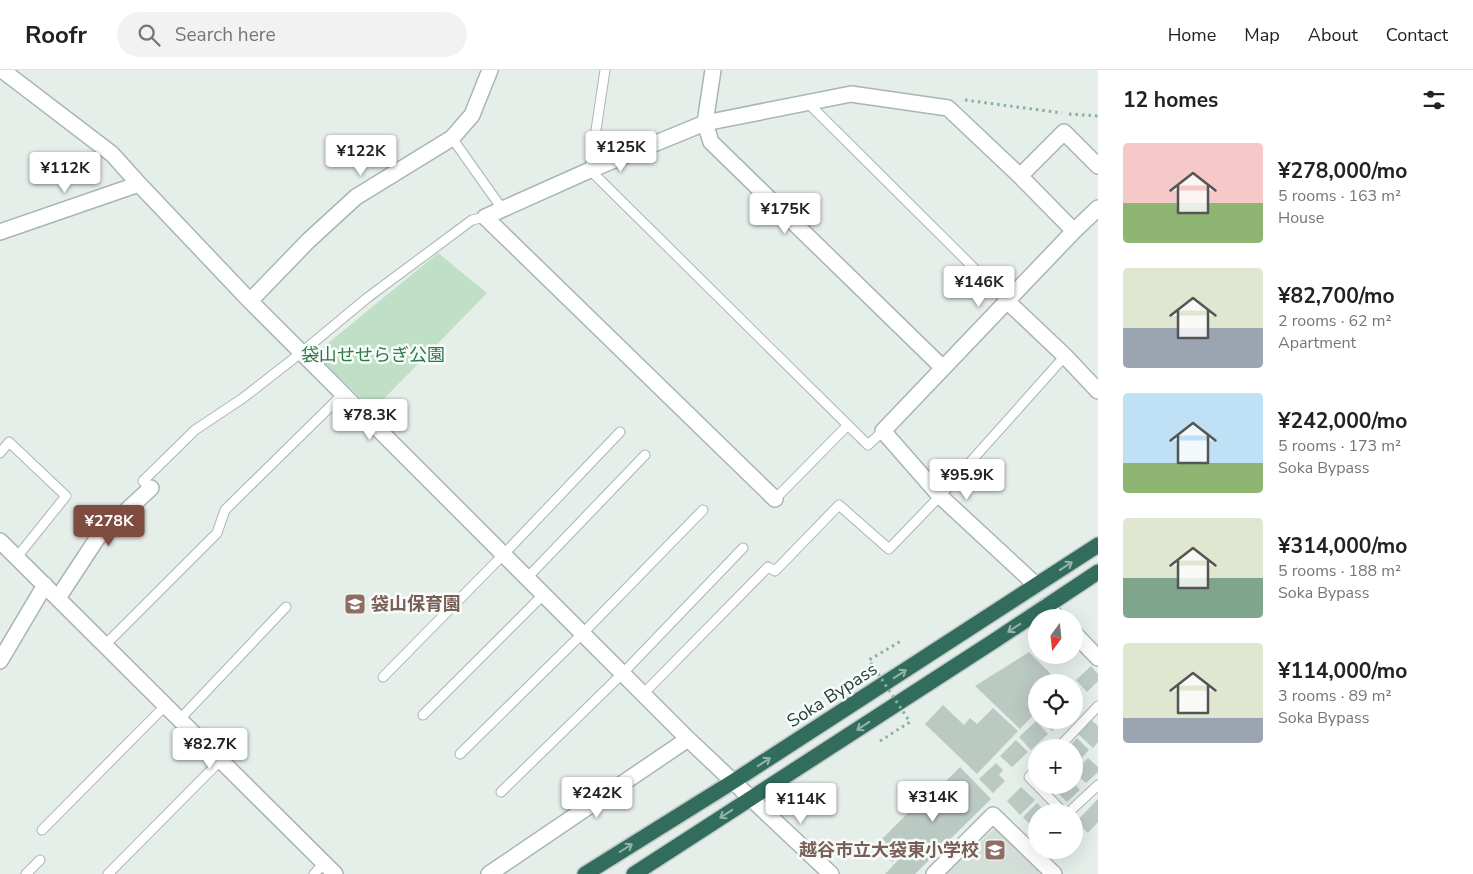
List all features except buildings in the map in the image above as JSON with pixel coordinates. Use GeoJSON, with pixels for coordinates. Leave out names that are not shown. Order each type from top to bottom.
{"type":"FeatureCollection","features":[{"type":"Feature","properties":{"kind":"highway","name":"Soka Bypass"},"geometry":{"type":"LineString","coordinates":[[585,874],[734,781],[1098,544]]}},
{"type":"Feature","properties":{"kind":"highway"},"geometry":{"type":"LineString","coordinates":[[634,874],[1098,572]]}},
{"type":"Feature","properties":{"kind":"street"},"geometry":{"type":"LineString","coordinates":[[2,70],[112,154],[250,301],[688,739],[830,874]]}},
{"type":"Feature","properties":{"kind":"street"},"geometry":{"type":"LineString","coordinates":[[250,301],[308,241],[356,197],[452,138],[472,115],[490,70]]}},
{"type":"Feature","properties":{"kind":"street"},"geometry":{"type":"LineString","coordinates":[[713,70],[705,123],[711,142],[944,368]]}},
{"type":"Feature","properties":{"kind":"street"},"geometry":{"type":"LineString","coordinates":[[775,499],[485,217],[590,170],[705,123],[851,94],[948,108],[1074,230]]}},
{"type":"Feature","properties":{"kind":"street"},"geometry":{"type":"LineString","coordinates":[[1020,176],[1064,132],[1098,166]]}},
{"type":"Feature","properties":{"kind":"street"},"geometry":{"type":"LineString","coordinates":[[0,232],[139,184]]}},
{"type":"Feature","properties":{"kind":"street"},"geometry":{"type":"LineString","coordinates":[[1036,585],[940,496],[883,431],[1074,230],[1098,208]]}},
{"type":"Feature","properties":{"kind":"street"},"geometry":{"type":"LineString","coordinates":[[1007,301],[1098,390]]}},
{"type":"Feature","properties":{"kind":"street"},"geometry":{"type":"LineString","coordinates":[[58,598],[98,538],[151,488]]}},
{"type":"Feature","properties":{"kind":"street"},"geometry":{"type":"LineString","coordinates":[[0,541],[221,760],[319,869],[335,874]]}},
{"type":"Feature","properties":{"kind":"street"},"geometry":{"type":"LineString","coordinates":[[0,661],[45,585]]}},
{"type":"Feature","properties":{"kind":"street"},"geometry":{"type":"LineString","coordinates":[[1046,606],[1049,609]]}},
{"type":"Feature","properties":{"kind":"street"},"geometry":{"type":"LineString","coordinates":[[1083,642],[1098,658]]}},
{"type":"Feature","properties":{"kind":"street"},"geometry":{"type":"LineString","coordinates":[[489,874],[688,739]]}},
{"type":"Feature","properties":{"kind":"street"},"geometry":{"type":"LineString","coordinates":[[934,874],[993,815],[1054,874]]}},
{"type":"Feature","properties":{"kind":"lane"},"geometry":{"type":"LineString","coordinates":[[605,70],[590,170],[868,445],[883,431]]}},
{"type":"Feature","properties":{"kind":"lane"},"geometry":{"type":"LineString","coordinates":[[807,102],[1007,301]]}},
{"type":"Feature","properties":{"kind":"lane"},"geometry":{"type":"LineString","coordinates":[[452,138],[503,210]]}},
{"type":"Feature","properties":{"kind":"lane"},"geometry":{"type":"LineString","coordinates":[[151,488],[143,481],[195,430],[242,398],[302,352],[367,298],[464,225],[472,220],[485,217]]}},
{"type":"Feature","properties":{"kind":"lane"},"geometry":{"type":"LineString","coordinates":[[644,694],[768,567],[775,571],[839,505],[889,549],[940,496],[1065,356]]}},
{"type":"Feature","properties":{"kind":"lane"},"geometry":{"type":"LineString","coordinates":[[106,645],[217,532],[225,510],[343,394]]}},
{"type":"Feature","properties":{"kind":"lane"},"geometry":{"type":"LineString","coordinates":[[775,499],[848,425]]}},
{"type":"Feature","properties":{"kind":"lane"},"geometry":{"type":"LineString","coordinates":[[384,677],[620,432]]}},
{"type":"Feature","properties":{"kind":"lane"},"geometry":{"type":"LineString","coordinates":[[0,453],[9,442],[66,496],[17,558]]}},
{"type":"Feature","properties":{"kind":"lane"},"geometry":{"type":"LineString","coordinates":[[528,578],[645,455]]}},
{"type":"Feature","properties":{"kind":"lane"},"geometry":{"type":"LineString","coordinates":[[460,754],[583,633],[702,510]]}},
{"type":"Feature","properties":{"kind":"lane"},"geometry":{"type":"LineString","coordinates":[[501,792],[623,673],[743,548]]}},
{"type":"Feature","properties":{"kind":"lane"},"geometry":{"type":"LineString","coordinates":[[423,715],[544,594]]}},
{"type":"Feature","properties":{"kind":"lane"},"geometry":{"type":"LineString","coordinates":[[180,719],[286,607]]}},
{"type":"Feature","properties":{"kind":"lane"},"geometry":{"type":"LineString","coordinates":[[42,830],[166,705]]}},
{"type":"Feature","properties":{"kind":"lane"},"geometry":{"type":"LineString","coordinates":[[1067,739],[1098,706]]}},
{"type":"Feature","properties":{"kind":"lane"},"geometry":{"type":"LineString","coordinates":[[108,874],[221,760]]}},
{"type":"Feature","properties":{"kind":"lane"},"geometry":{"type":"LineString","coordinates":[[1078,804],[1098,785]]}},
{"type":"Feature","properties":{"kind":"lane"},"geometry":{"type":"LineString","coordinates":[[1046,794],[1056,804]]}},
{"type":"Feature","properties":{"kind":"lane"},"geometry":{"type":"LineString","coordinates":[[26,874],[40,860]]}},
{"type":"Feature","properties":{"kind":"path"},"geometry":{"type":"LineString","coordinates":[[959,99],[1049,112],[1098,116]]}},
{"type":"Feature","properties":{"kind":"path"},"geometry":{"type":"LineString","coordinates":[[880,741],[910,722],[869,660],[901,642]]}},
{"type":"Feature","properties":{"kind":"shaded area","name":"越谷市立大袋東小学校"},"geometry":{"type":"Polygon","coordinates":[[[996,827],[1044,874],[946,874],[996,827]]]}},
{"type":"Feature","properties":{"kind":"green space","name":"袋山せせらぎ公園"},"geometry":{"type":"Polygon","coordinates":[[[438,253],[487,293],[373,410],[315,354],[438,253]]]}},
{"type":"Feature","properties":{"kind":"place","name":"袋山保育園"},"geometry":{"type":"Point","coordinates":[355,604]}},
{"type":"Feature","properties":{"kind":"place","name":"越谷市立大袋東小学校"},"geometry":{"type":"Point","coordinates":[995,850]}}]}
